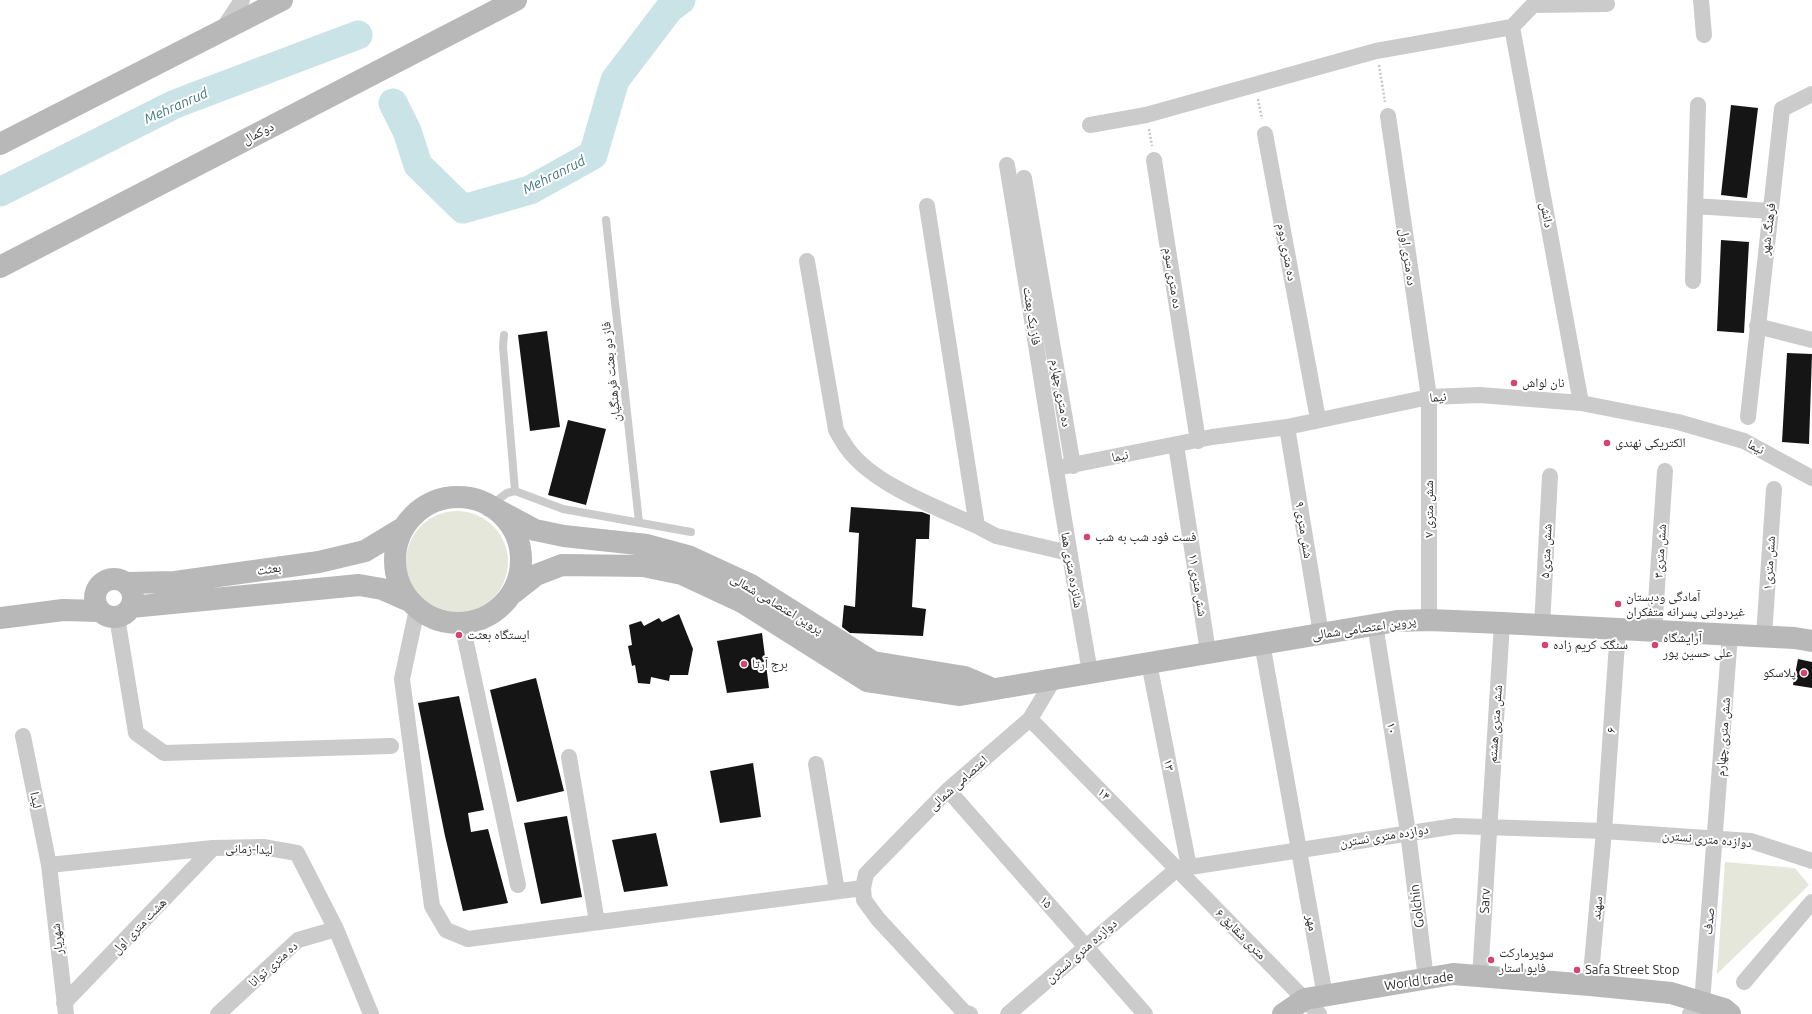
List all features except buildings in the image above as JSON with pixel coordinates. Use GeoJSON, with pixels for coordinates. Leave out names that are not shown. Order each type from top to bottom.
{"type":"FeatureCollection","features":[{"type":"Feature","properties":{"kind":"main road"},"geometry":{"type":"LineString","coordinates":[[0,144],[282,0]]}},
{"type":"Feature","properties":{"kind":"main road","name":"دوکمال"},"geometry":{"type":"LineString","coordinates":[[0,267],[516,0]]}},
{"type":"Feature","properties":{"kind":"main road"},"geometry":{"type":"LineString","coordinates":[[452,497],[472,498],[490,506],[506,518],[516,535],[520,548],[520,574],[512,593],[499,609],[482,620],[462,624],[441,622],[422,614],[412,604],[398,583],[394,565],[396,546],[403,528],[415,512],[432,502],[452,497]]}},
{"type":"Feature","properties":{"kind":"main road","name":"پروین اعتصامی شمالی"},"geometry":{"type":"LineString","coordinates":[[490,506],[535,530],[564,536],[647,545],[688,556],[751,585],[872,662],[966,677],[993,689]]}},
{"type":"Feature","properties":{"kind":"main road","name":"بعثت"},"geometry":{"type":"LineString","coordinates":[[127,584],[176,582],[319,562],[365,552],[403,528]]}},
{"type":"Feature","properties":{"kind":"main road","name":"پروین اعتصامی شمالی"},"geometry":{"type":"LineString","coordinates":[[512,593],[536,575],[562,565],[643,566],[682,574],[742,602],[867,681],[960,695],[1375,624],[1429,620],[1764,636],[1812,641]]}},
{"type":"Feature","properties":{"kind":"main road"},"geometry":{"type":"LineString","coordinates":[[109,579],[122,580],[127,584],[133,595],[116,612],[95,600],[98,587],[109,579]]}},
{"type":"Feature","properties":{"kind":"main road","name":"بعثت"},"geometry":{"type":"LineString","coordinates":[[0,618],[63,610],[116,612],[359,585],[382,589],[412,604]]}},
{"type":"Feature","properties":{"kind":"main road","name":"بعثت"},"geometry":{"type":"LineString","coordinates":[[63,610],[98,587]]}},
{"type":"Feature","properties":{"kind":"main road","name":"World trade"},"geometry":{"type":"LineString","coordinates":[[1283,1014],[1316,1003],[1453,974],[1590,984],[1671,993],[1700,1010],[1724,1009],[1730,1014]]}},
{"type":"Feature","properties":{"kind":"street"},"geometry":{"type":"LineString","coordinates":[[223,30],[242,0]]}},
{"type":"Feature","properties":{"kind":"street"},"geometry":{"type":"LineString","coordinates":[[1701,0],[1704,35]]}},
{"type":"Feature","properties":{"kind":"street"},"geometry":{"type":"LineString","coordinates":[[1090,125],[1146,115],[1376,51],[1512,27],[1533,5],[1607,4]]}},
{"type":"Feature","properties":{"kind":"street","name":"دانش"},"geometry":{"type":"LineString","coordinates":[[1512,27],[1581,403]]}},
{"type":"Feature","properties":{"kind":"street","name":"فرهنگ شهر"},"geometry":{"type":"LineString","coordinates":[[1748,417],[1782,110],[1812,94]]}},
{"type":"Feature","properties":{"kind":"street"},"geometry":{"type":"LineString","coordinates":[[1693,281],[1698,105]]}},
{"type":"Feature","properties":{"kind":"street","name":"ده متری اول"},"geometry":{"type":"LineString","coordinates":[[1388,116],[1429,397]]}},
{"type":"Feature","properties":{"kind":"street","name":"ده متری دوم"},"geometry":{"type":"LineString","coordinates":[[1265,134],[1318,420]]}},
{"type":"Feature","properties":{"kind":"street","name":"ده متری سوم"},"geometry":{"type":"LineString","coordinates":[[1154,160],[1198,441]]}},
{"type":"Feature","properties":{"kind":"street","name":"فاز یک بعثت"},"geometry":{"type":"LineString","coordinates":[[1007,164],[1057,468]]}},
{"type":"Feature","properties":{"kind":"street","name":"ده متری چهارم"},"geometry":{"type":"LineString","coordinates":[[1024,178],[1073,466]]}},
{"type":"Feature","properties":{"kind":"street"},"geometry":{"type":"LineString","coordinates":[[927,206],[978,526]]}},
{"type":"Feature","properties":{"kind":"street"},"geometry":{"type":"LineString","coordinates":[[1695,206],[1770,211]]}},
{"type":"Feature","properties":{"kind":"street"},"geometry":{"type":"LineString","coordinates":[[808,261],[836,430],[847,449],[866,467],[894,488],[978,526],[996,536],[1069,553]]}},
{"type":"Feature","properties":{"kind":"street"},"geometry":{"type":"LineString","coordinates":[[1757,326],[1812,340]]}},
{"type":"Feature","properties":{"kind":"street","name":"نیما"},"geometry":{"type":"LineString","coordinates":[[1057,468],[1198,441],[1287,427],[1429,397],[1480,395],[1581,403],[1678,422],[1744,441],[1812,478]]}},
{"type":"Feature","properties":{"kind":"street","name":"۷ شش متری"},"geometry":{"type":"LineString","coordinates":[[1429,397],[1429,620]]}},
{"type":"Feature","properties":{"kind":"street","name":"۹ شش متری"},"geometry":{"type":"LineString","coordinates":[[1287,427],[1321,634]]}},
{"type":"Feature","properties":{"kind":"street","name":"۱۱ شش متری"},"geometry":{"type":"LineString","coordinates":[[1176,446],[1208,652]]}},
{"type":"Feature","properties":{"kind":"street","name":"شانزده متری هما"},"geometry":{"type":"LineString","coordinates":[[1057,468],[1069,553],[1090,672]]}},
{"type":"Feature","properties":{"kind":"street","name":"شش متری۳"},"geometry":{"type":"LineString","coordinates":[[1654,631],[1665,471]]}},
{"type":"Feature","properties":{"kind":"street","name":"۵شش متری"},"geometry":{"type":"LineString","coordinates":[[1542,626],[1550,476]]}},
{"type":"Feature","properties":{"kind":"street","name":"شش متری۱"},"geometry":{"type":"LineString","coordinates":[[1764,636],[1774,489]]}},
{"type":"Feature","properties":{"kind":"street"},"geometry":{"type":"LineString","coordinates":[[412,604],[402,679],[432,906],[446,930],[468,939],[863,888],[864,900],[878,919],[964,1012],[970,1014]]}},
{"type":"Feature","properties":{"kind":"street"},"geometry":{"type":"LineString","coordinates":[[116,612],[136,732],[164,752],[391,746]]}},
{"type":"Feature","properties":{"kind":"street","name":"شش متری هشتم"},"geometry":{"type":"LineString","coordinates":[[1489,826],[1502,623]]}},
{"type":"Feature","properties":{"kind":"street"},"geometry":{"type":"LineString","coordinates":[[462,624],[518,885]]}},
{"type":"Feature","properties":{"kind":"street","name":"۱۰"},"geometry":{"type":"LineString","coordinates":[[1375,624],[1408,832]]}},
{"type":"Feature","properties":{"kind":"street","name":"۶"},"geometry":{"type":"LineString","coordinates":[[1604,831],[1618,629]]}},
{"type":"Feature","properties":{"kind":"street","name":"شش متری چهارم"},"geometry":{"type":"LineString","coordinates":[[1715,840],[1730,635]]}},
{"type":"Feature","properties":{"kind":"street","name":"مهر"},"geometry":{"type":"LineString","coordinates":[[1262,643],[1299,850],[1316,1003]]}},
{"type":"Feature","properties":{"kind":"street","name":"۱۳"},"geometry":{"type":"LineString","coordinates":[[1149,662],[1183,868]]}},
{"type":"Feature","properties":{"kind":"street","name":"اعتصامی شمالی"},"geometry":{"type":"LineString","coordinates":[[863,888],[866,874],[878,860],[948,790],[1030,719],[1054,678]]}},
{"type":"Feature","properties":{"kind":"street","name":"۱۴"},"geometry":{"type":"LineString","coordinates":[[1030,719],[1183,868]]}},
{"type":"Feature","properties":{"kind":"street","name":"لیدا"},"geometry":{"type":"LineString","coordinates":[[23,736],[49,865]]}},
{"type":"Feature","properties":{"kind":"street"},"geometry":{"type":"LineString","coordinates":[[569,757],[597,922]]}},
{"type":"Feature","properties":{"kind":"street"},"geometry":{"type":"LineString","coordinates":[[816,764],[837,891]]}},
{"type":"Feature","properties":{"kind":"street","name":"۱۵"},"geometry":{"type":"LineString","coordinates":[[948,790],[1145,1014]]}},
{"type":"Feature","properties":{"kind":"street","name":"دوازده متری نسترن"},"geometry":{"type":"LineString","coordinates":[[1008,1014],[1086,947],[1183,868],[1408,832],[1456,826],[1604,831],[1715,840],[1751,841],[1812,861]]}},
{"type":"Feature","properties":{"kind":"street","name":"Sarv"},"geometry":{"type":"LineString","coordinates":[[1480,977],[1489,826]]}},
{"type":"Feature","properties":{"kind":"street","name":"سهند"},"geometry":{"type":"LineString","coordinates":[[1590,984],[1604,831]]}},
{"type":"Feature","properties":{"kind":"street","name":"Golchin"},"geometry":{"type":"LineString","coordinates":[[1408,832],[1426,979]]}},
{"type":"Feature","properties":{"kind":"street","name":"صدف"},"geometry":{"type":"LineString","coordinates":[[1700,1010],[1715,840]]}},
{"type":"Feature","properties":{"kind":"street","name":"لیدا-زمانی"},"geometry":{"type":"LineString","coordinates":[[49,865],[213,848],[263,847],[297,854],[336,929],[371,1014]]}},
{"type":"Feature","properties":{"kind":"street","name":"هشت متری اول"},"geometry":{"type":"LineString","coordinates":[[65,1009],[213,848]]}},
{"type":"Feature","properties":{"kind":"street","name":"شهریار"},"geometry":{"type":"LineString","coordinates":[[49,865],[65,1009]]}},
{"type":"Feature","properties":{"kind":"street","name":"۶ متری شقایق"},"geometry":{"type":"LineString","coordinates":[[1183,868],[1316,1003]]}},
{"type":"Feature","properties":{"kind":"street"},"geometry":{"type":"LineString","coordinates":[[1744,982],[1812,902]]}},
{"type":"Feature","properties":{"kind":"street","name":"ده متری توانا"},"geometry":{"type":"LineString","coordinates":[[218,1014],[298,940],[336,929]]}},
{"type":"Feature","properties":{"kind":"lane","name":"فاز دو بعثت فرهنگیان"},"geometry":{"type":"LineString","coordinates":[[606,220],[639,522]]}},
{"type":"Feature","properties":{"kind":"lane"},"geometry":{"type":"LineString","coordinates":[[504,335],[503,347],[515,491]]}},
{"type":"Feature","properties":{"kind":"lane"},"geometry":{"type":"LineString","coordinates":[[490,506],[507,493],[515,491],[563,509],[691,532]]}},
{"type":"Feature","properties":{"kind":"path"},"geometry":{"type":"LineString","coordinates":[[1376,51],[1388,116]]}},
{"type":"Feature","properties":{"kind":"path"},"geometry":{"type":"LineString","coordinates":[[1256,84],[1265,134]]}},
{"type":"Feature","properties":{"kind":"path"},"geometry":{"type":"LineString","coordinates":[[1146,115],[1154,160]]}},
{"type":"Feature","properties":{"kind":"shaded area"},"geometry":{"type":"Polygon","coordinates":[[[457,511],[477,515],[493,526],[504,542],[508,562],[504,582],[493,598],[477,609],[457,613],[437,609],[421,598],[410,582],[406,562],[410,542],[421,526],[437,515],[457,511]]]}},
{"type":"Feature","properties":{"kind":"shaded area"},"geometry":{"type":"Polygon","coordinates":[[[1725,862],[1795,868],[1809,885],[1717,974],[1725,862]]]}},
{"type":"Feature","properties":{"kind":"waterway","name":"Mehranrud"},"geometry":{"type":"LineString","coordinates":[[393,103],[407,131],[418,165],[463,209],[530,190],[593,155],[615,80],[669,9],[681,0]]}},
{"type":"Feature","properties":{"kind":"waterway","name":"Mehranrud"},"geometry":{"type":"LineString","coordinates":[[0,192],[175,104],[358,35]]}},
{"type":"Feature","properties":{"kind":"place","name":"نان لواش"},"geometry":{"type":"Point","coordinates":[1514,383]}},
{"type":"Feature","properties":{"kind":"place","name":"الکتریکی نهندی"},"geometry":{"type":"Point","coordinates":[1607,443]}},
{"type":"Feature","properties":{"kind":"place","name":"فست فود شب به شب"},"geometry":{"type":"Point","coordinates":[1087,537]}},
{"type":"Feature","properties":{"kind":"place","name":"آمادگی ودبستان غیردولتی پسرانه متفکران"},"geometry":{"type":"Point","coordinates":[1618,604]}},
{"type":"Feature","properties":{"kind":"place","name":"ایستگاه بعثت"},"geometry":{"type":"Point","coordinates":[459,635]}},
{"type":"Feature","properties":{"kind":"place","name":"سنگک کریم زاده"},"geometry":{"type":"Point","coordinates":[1545,645]}},
{"type":"Feature","properties":{"kind":"place","name":"آرایشگاه علی حسین پور"},"geometry":{"type":"Point","coordinates":[1655,645]}},
{"type":"Feature","properties":{"kind":"place","name":"برج آرتا"},"geometry":{"type":"Point","coordinates":[744,664]}},
{"type":"Feature","properties":{"kind":"place","name":"پلاسکو"},"geometry":{"type":"Point","coordinates":[1804,673]}},
{"type":"Feature","properties":{"kind":"place","name":"سوپرمارکت فایو استار"},"geometry":{"type":"Point","coordinates":[1491,960]}},
{"type":"Feature","properties":{"kind":"place","name":"Safa Street Stop"},"geometry":{"type":"Point","coordinates":[1577,970]}}]}
